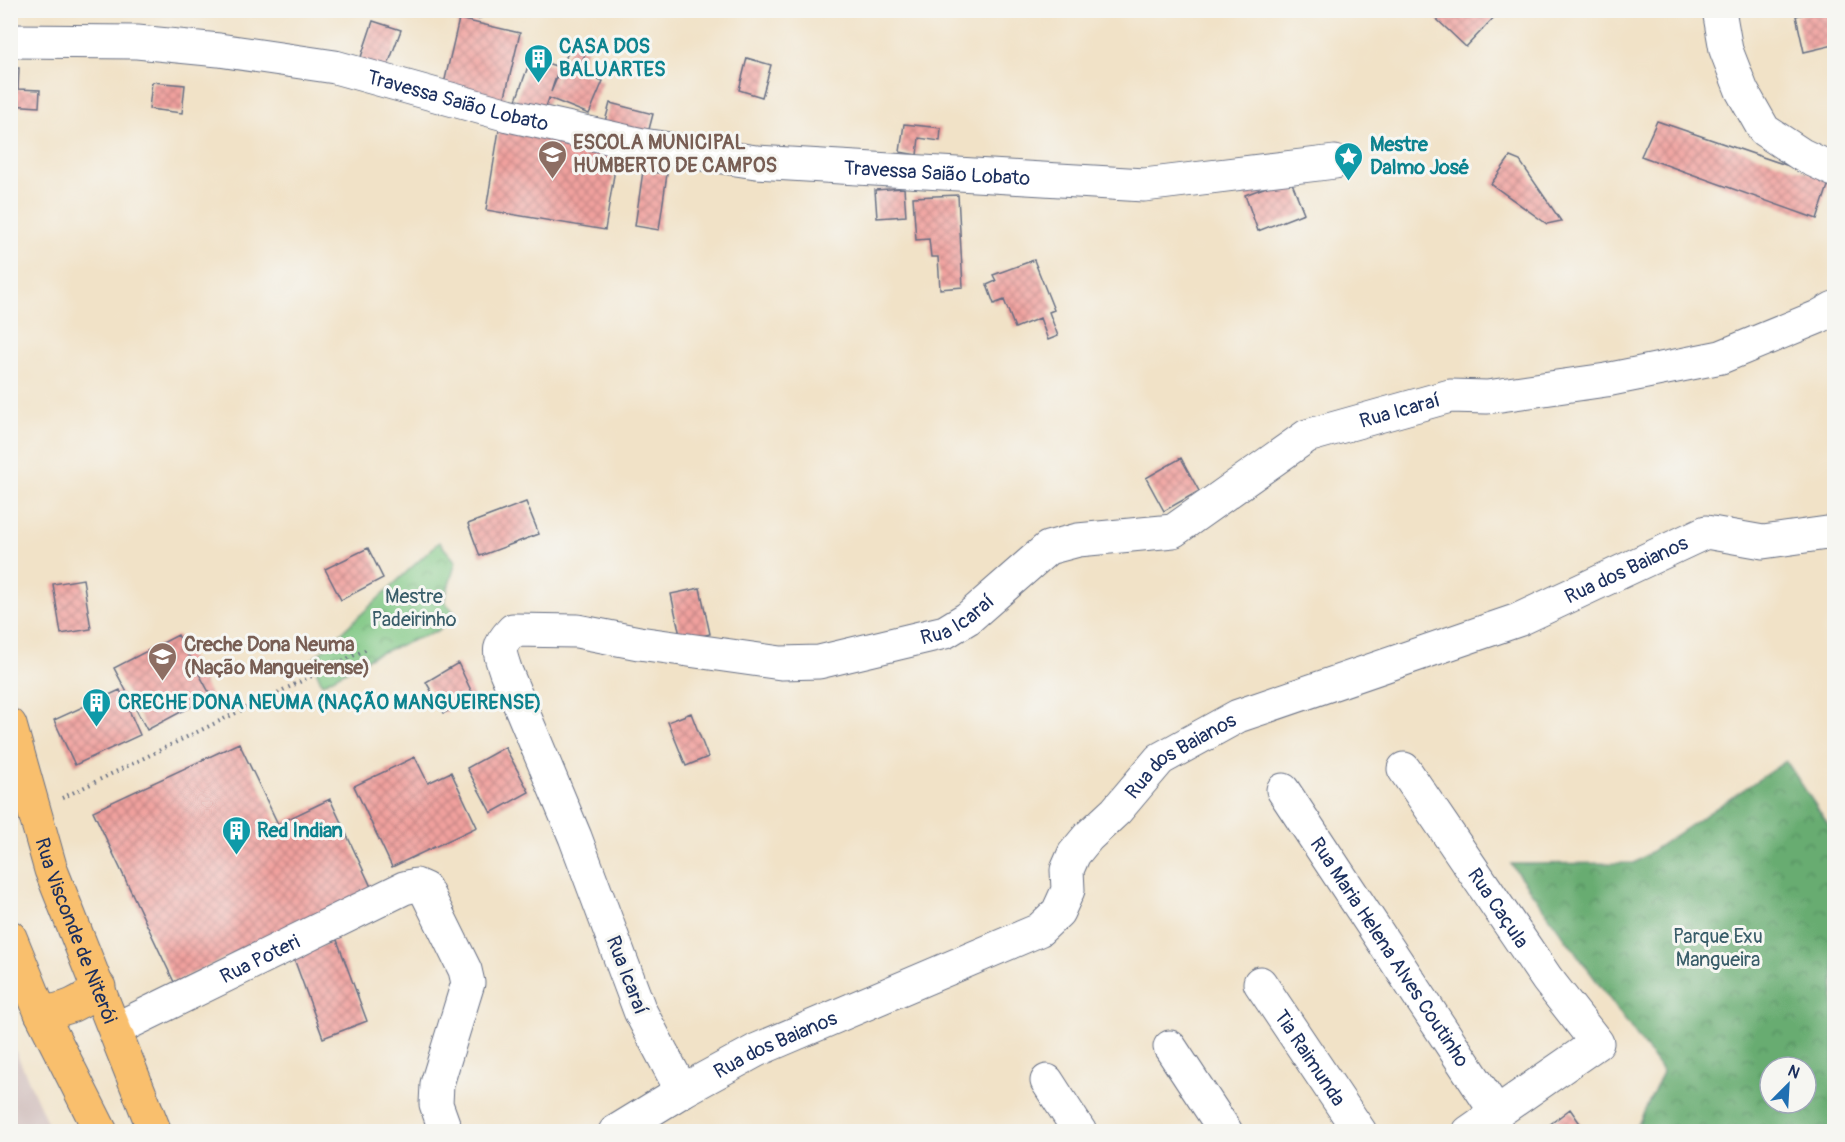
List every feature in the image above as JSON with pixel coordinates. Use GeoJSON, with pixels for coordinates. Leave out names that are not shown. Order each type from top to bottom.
{"type":"FeatureCollection","features":[{"type":"Feature","properties":{"kind":"main road","name":"Rua Visconde de Niterói"},"geometry":{"type":"LineString","coordinates":[[10,725],[51,870],[116,1029],[154,1131]]}},
{"type":"Feature","properties":{"kind":"main road"},"geometry":{"type":"LineString","coordinates":[[10,937],[41,1013],[101,1131]]}},
{"type":"Feature","properties":{"kind":"main road"},"geometry":{"type":"LineString","coordinates":[[41,1013],[72,1007],[85,1000],[99,987]]}},
{"type":"Feature","properties":{"kind":"street"},"geometry":{"type":"LineString","coordinates":[[1719,10],[1730,60],[1742,91],[1764,130],[1802,155],[1834,170]]}},
{"type":"Feature","properties":{"kind":"street","name":"Travessa Saião Lobato"},"geometry":{"type":"LineString","coordinates":[[10,41],[137,42],[219,50],[335,67],[508,115],[643,145],[756,162],[1144,185],[1335,162]]}},
{"type":"Feature","properties":{"kind":"street","name":"Rua Icaraí"},"geometry":{"type":"LineString","coordinates":[[682,1091],[640,1011],[575,837],[506,672],[500,653],[501,642],[513,630],[577,631],[639,644],[781,663],[819,662],[945,632],[968,618],[1048,548],[1078,540],[1173,531],[1307,436],[1450,396],[1487,397],[1584,383],[1721,357],[1818,318],[1834,308]]}},
{"type":"Feature","properties":{"kind":"street","name":"Rua dos Baianos"},"geometry":{"type":"LineString","coordinates":[[615,1131],[757,1050],[1039,930],[1058,912],[1068,890],[1067,870],[1074,854],[1088,837],[1116,811],[1160,759],[1238,716],[1518,620],[1706,532],[1763,542],[1834,532]]}},
{"type":"Feature","properties":{"kind":"street","name":"Rua Caçula"},"geometry":{"type":"LineString","coordinates":[[1404,769],[1547,979],[1596,1043],[1496,1112]]}},
{"type":"Feature","properties":{"kind":"street","name":"Rua Maria Helena Alves Coutinho"},"geometry":{"type":"LineString","coordinates":[[1283,790],[1496,1112]]}},
{"type":"Feature","properties":{"kind":"street","name":"Rua Poteri"},"geometry":{"type":"LineString","coordinates":[[116,1029],[404,888],[416,885],[426,889],[465,970],[468,982],[437,1084],[436,1104],[446,1131]]}},
{"type":"Feature","properties":{"kind":"street","name":"Tia Raimunda"},"geometry":{"type":"LineString","coordinates":[[1260,983],[1360,1131]]}},
{"type":"Feature","properties":{"kind":"street"},"geometry":{"type":"LineString","coordinates":[[1170,1047],[1226,1131]]}},
{"type":"Feature","properties":{"kind":"street"},"geometry":{"type":"LineString","coordinates":[[1047,1081],[1080,1131]]}},
{"type":"Feature","properties":{"kind":"street"},"geometry":{"type":"LineString","coordinates":[[1469,1131],[1496,1112]]}},
{"type":"Feature","properties":{"kind":"path"},"geometry":{"type":"LineString","coordinates":[[34,812],[369,648]]}},
{"type":"Feature","properties":{"kind":"shaded area"},"geometry":{"type":"Polygon","coordinates":[[[11,1041],[51,1131],[11,1131],[11,1041]]]}},
{"type":"Feature","properties":{"kind":"green space","name":"Mestre Padeirinho"},"geometry":{"type":"Polygon","coordinates":[[[439,542],[456,562],[444,601],[454,612],[439,630],[375,655],[322,684],[312,660],[439,542]]]}},
{"type":"Feature","properties":{"kind":"green space","name":"Parque Exu Mangueira"},"geometry":{"type":"Polygon","coordinates":[[[1786,761],[1834,833],[1834,1131],[1635,1131],[1663,1072],[1511,864],[1634,863],[1786,761]]]}},
{"type":"Feature","properties":{"kind":"building"},"geometry":{"type":"Polygon","coordinates":[[[475,10],[501,10],[501,11],[477,19],[475,10]]]}},
{"type":"Feature","properties":{"kind":"building"},"geometry":{"type":"Polygon","coordinates":[[[1427,10],[1501,10],[1466,47],[1427,10]]]}},
{"type":"Feature","properties":{"kind":"building"},"geometry":{"type":"Polygon","coordinates":[[[1829,10],[1834,45],[1804,52],[1796,16],[1829,10]]]}},
{"type":"Feature","properties":{"kind":"building"},"geometry":{"type":"Polygon","coordinates":[[[459,19],[520,33],[502,109],[443,88],[459,19]]]}},
{"type":"Feature","properties":{"kind":"building"},"geometry":{"type":"Polygon","coordinates":[[[373,21],[401,30],[385,73],[357,69],[373,21]]]}},
{"type":"Feature","properties":{"kind":"building"},"geometry":{"type":"Polygon","coordinates":[[[573,41],[588,47],[578,71],[603,81],[589,114],[549,98],[544,113],[515,103],[531,58],[559,67],[551,92],[573,41]]]}},
{"type":"Feature","properties":{"kind":"building"},"geometry":{"type":"Polygon","coordinates":[[[747,58],[771,65],[762,97],[739,90],[747,58]]]}},
{"type":"Feature","properties":{"kind":"building"},"geometry":{"type":"Polygon","coordinates":[[[10,68],[19,68],[18,89],[40,90],[39,107],[10,105],[10,68]]]}},
{"type":"Feature","properties":{"kind":"building"},"geometry":{"type":"Polygon","coordinates":[[[152,82],[185,85],[182,113],[149,109],[152,82]]]}},
{"type":"Feature","properties":{"kind":"building"},"geometry":{"type":"Polygon","coordinates":[[[610,103],[653,114],[647,137],[604,125],[610,103]]]}},
{"type":"Feature","properties":{"kind":"building"},"geometry":{"type":"Polygon","coordinates":[[[1657,121],[1830,180],[1817,219],[1641,156],[1657,121]]]}},
{"type":"Feature","properties":{"kind":"building"},"geometry":{"type":"Polygon","coordinates":[[[904,124],[941,128],[940,141],[919,138],[917,155],[900,152],[904,124]]]}},
{"type":"Feature","properties":{"kind":"building","name":"ESCOLA MUNICIPAL HUMBERTO DE CAMPOS"},"geometry":{"type":"Polygon","coordinates":[[[499,130],[618,150],[605,230],[486,210],[499,130]]]}},
{"type":"Feature","properties":{"kind":"building"},"geometry":{"type":"Polygon","coordinates":[[[1510,157],[1520,161],[1561,221],[1547,224],[1491,184],[1510,157]]]}},
{"type":"Feature","properties":{"kind":"building"},"geometry":{"type":"Polygon","coordinates":[[[643,171],[667,174],[659,230],[635,226],[643,171]]]}},
{"type":"Feature","properties":{"kind":"building"},"geometry":{"type":"Polygon","coordinates":[[[1290,178],[1304,213],[1258,231],[1245,195],[1290,178]]]}},
{"type":"Feature","properties":{"kind":"building"},"geometry":{"type":"Polygon","coordinates":[[[904,188],[906,216],[877,218],[875,190],[904,188]]]}},
{"type":"Feature","properties":{"kind":"building"},"geometry":{"type":"Polygon","coordinates":[[[958,195],[963,287],[940,289],[938,257],[931,257],[929,239],[916,240],[913,197],[958,195]]]}},
{"type":"Feature","properties":{"kind":"building"},"geometry":{"type":"Polygon","coordinates":[[[1034,260],[1054,310],[1049,312],[1058,336],[1048,340],[1040,318],[1015,328],[1004,300],[994,304],[987,285],[996,281],[993,275],[1034,260]]]}},
{"type":"Feature","properties":{"kind":"building"},"geometry":{"type":"Polygon","coordinates":[[[1181,458],[1199,491],[1164,511],[1146,478],[1181,458]]]}},
{"type":"Feature","properties":{"kind":"building"},"geometry":{"type":"Polygon","coordinates":[[[526,502],[539,534],[480,556],[468,524],[526,502]]]}},
{"type":"Feature","properties":{"kind":"building"},"geometry":{"type":"Polygon","coordinates":[[[368,548],[383,578],[341,600],[325,569],[368,548]]]}},
{"type":"Feature","properties":{"kind":"building"},"geometry":{"type":"Polygon","coordinates":[[[83,579],[91,629],[61,634],[53,584],[83,579]]]}},
{"type":"Feature","properties":{"kind":"building"},"geometry":{"type":"Polygon","coordinates":[[[700,588],[710,634],[681,640],[671,594],[700,588]]]}},
{"type":"Feature","properties":{"kind":"building","name":"Creche Dona Neuma (Nação Mangueirense)"},"geometry":{"type":"Polygon","coordinates":[[[178,635],[211,696],[147,730],[114,668],[178,635]]]}},
{"type":"Feature","properties":{"kind":"building"},"geometry":{"type":"Polygon","coordinates":[[[458,663],[474,697],[444,713],[426,682],[458,663]]]}},
{"type":"Feature","properties":{"kind":"building","name":"CRECHE DONA NEUMA (NAÇÃO MANGUEIRENSE)"},"geometry":{"type":"Polygon","coordinates":[[[120,690],[140,735],[75,765],[54,720],[120,690]]]}},
{"type":"Feature","properties":{"kind":"building"},"geometry":{"type":"Polygon","coordinates":[[[691,713],[708,757],[686,766],[668,722],[691,713]]]}},
{"type":"Feature","properties":{"kind":"building","name":"Red Indian"},"geometry":{"type":"Polygon","coordinates":[[[239,743],[278,824],[330,799],[372,889],[174,982],[93,811],[239,743]]]}},
{"type":"Feature","properties":{"kind":"building"},"geometry":{"type":"Polygon","coordinates":[[[505,747],[529,792],[491,813],[467,768],[505,747]]]}},
{"type":"Feature","properties":{"kind":"building"},"geometry":{"type":"Polygon","coordinates":[[[415,757],[428,783],[451,772],[477,827],[392,867],[354,786],[415,757]]]}},
{"type":"Feature","properties":{"kind":"building"},"geometry":{"type":"Polygon","coordinates":[[[337,940],[367,1021],[323,1038],[293,956],[337,940]]]}},
{"type":"Feature","properties":{"kind":"building"},"geometry":{"type":"Polygon","coordinates":[[[1570,1109],[1586,1132],[1540,1132],[1570,1109]]]}},
{"type":"Feature","properties":{"kind":"place","name":"CASA DOS BALUARTES"},"geometry":{"type":"Point","coordinates":[538,84]}},
{"type":"Feature","properties":{"kind":"place","name":"ESCOLA MUNICIPAL HUMBERTO DE CAMPOS"},"geometry":{"type":"Point","coordinates":[552,180]}},
{"type":"Feature","properties":{"kind":"place","name":"Mestre Dalmo José"},"geometry":{"type":"Point","coordinates":[1349,182]}},
{"type":"Feature","properties":{"kind":"place","name":"Creche Dona Neuma (Nação Mangueirense)"},"geometry":{"type":"Point","coordinates":[163,682]}},
{"type":"Feature","properties":{"kind":"place","name":"CRECHE DONA NEUMA (NAÇÃO MANGUEIRENSE)"},"geometry":{"type":"Point","coordinates":[97,728]}},
{"type":"Feature","properties":{"kind":"place","name":"Red Indian"},"geometry":{"type":"Point","coordinates":[236,856]}}]}
